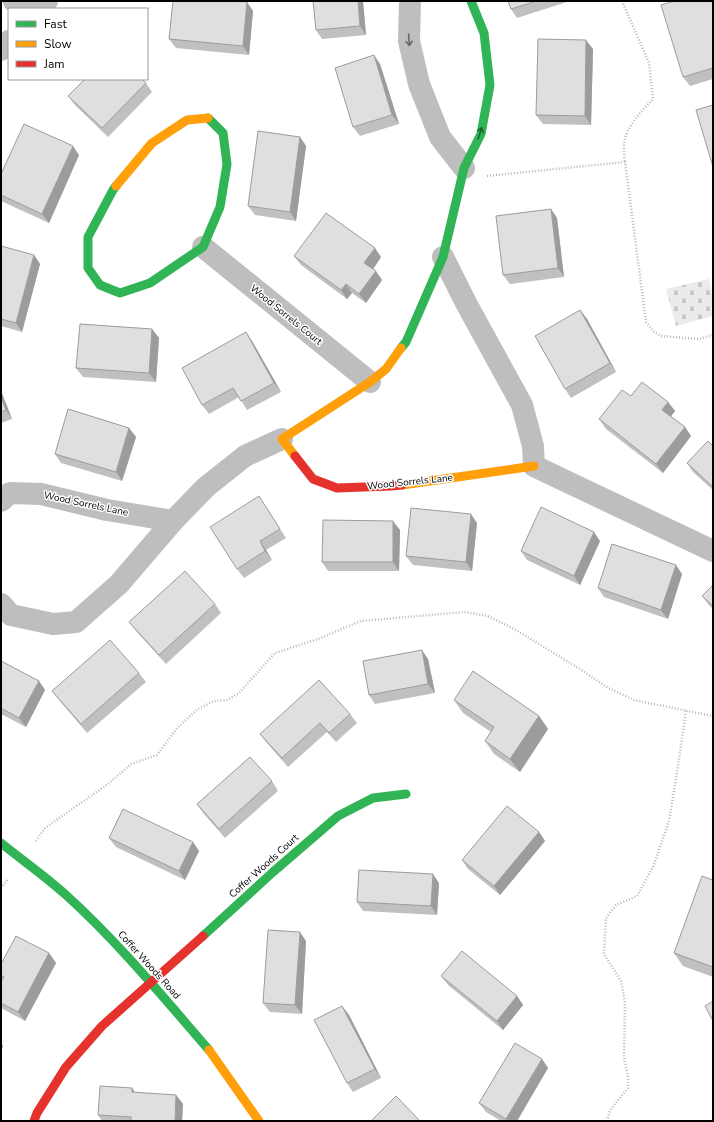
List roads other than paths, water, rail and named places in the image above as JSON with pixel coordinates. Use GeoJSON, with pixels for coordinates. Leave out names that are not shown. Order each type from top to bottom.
{"type":"FeatureCollection","features":[{"type":"Feature","properties":{"kind":"street"},"geometry":{"type":"LineString","coordinates":[[14,1],[22,8]]}},
{"type":"Feature","properties":{"kind":"street"},"geometry":{"type":"LineString","coordinates":[[39,8],[47,1]]}},
{"type":"Feature","properties":{"kind":"street"},"geometry":{"type":"LineString","coordinates":[[410,1],[409,42],[419,84],[440,137],[464,168]]}},
{"type":"Feature","properties":{"kind":"street"},"geometry":{"type":"LineString","coordinates":[[1,604],[12,615],[53,624],[76,622],[119,584],[173,521],[206,487],[245,456],[282,439],[370,382],[386,369],[406,342],[443,257],[464,168],[481,134],[490,85],[484,33],[471,1]]}},
{"type":"Feature","properties":{"kind":"street"},"geometry":{"type":"LineString","coordinates":[[1,50],[8,42]]}},
{"type":"Feature","properties":{"kind":"street"},"geometry":{"type":"LineString","coordinates":[[208,118],[223,133],[227,164],[220,207],[203,247],[150,283],[120,293],[100,285],[88,268],[88,237],[113,190],[152,143],[187,120],[208,118]]}},
{"type":"Feature","properties":{"kind":"street","name":"Wood Sorrels Court"},"geometry":{"type":"LineString","coordinates":[[203,247],[370,382]]}},
{"type":"Feature","properties":{"kind":"street"},"geometry":{"type":"LineString","coordinates":[[443,257],[466,303],[522,405],[533,446],[534,466],[713,551]]}},
{"type":"Feature","properties":{"kind":"street","name":"Wood Sorrels Lane"},"geometry":{"type":"LineString","coordinates":[[282,439],[314,478],[337,488],[391,486],[534,466]]}},
{"type":"Feature","properties":{"kind":"street","name":"Wood Sorrels Lane"},"geometry":{"type":"LineString","coordinates":[[1,501],[10,492],[41,494],[107,510],[173,521]]}},
{"type":"Feature","properties":{"kind":"street","name":"Coffer Woods Court"},"geometry":{"type":"LineString","coordinates":[[34,1121],[37,1113],[66,1067],[102,1026],[273,872],[338,816],[373,798],[406,794]]}},
{"type":"Feature","properties":{"kind":"street","name":"Coffer Woods Road"},"geometry":{"type":"LineString","coordinates":[[1,843],[65,894],[104,932],[211,1052],[259,1121]]}}]}
